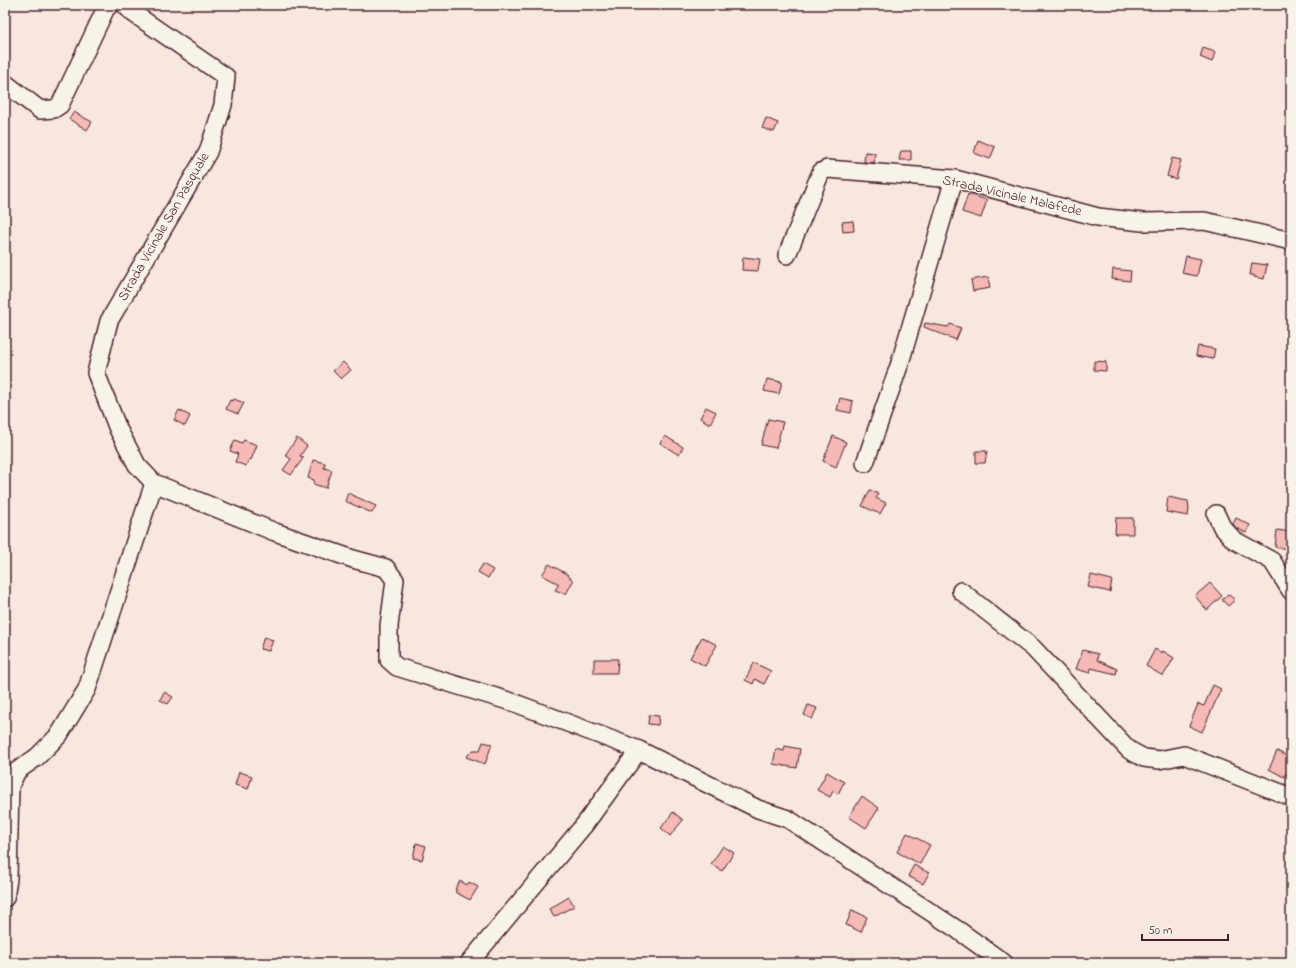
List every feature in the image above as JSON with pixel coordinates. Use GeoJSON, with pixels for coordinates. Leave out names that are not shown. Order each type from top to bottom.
{"type":"FeatureCollection","features":[{"type":"Feature","properties":{"kind":"street"},"geometry":{"type":"LineString","coordinates":[[5,83],[40,110],[54,109],[60,105],[106,8],[110,5]]}},
{"type":"Feature","properties":{"kind":"street","name":"Strada Vicinale San Pasquale"},"geometry":{"type":"LineString","coordinates":[[125,5],[133,13],[226,77],[222,105],[208,152],[109,321],[96,373],[124,441],[137,465],[154,483]]}},
{"type":"Feature","properties":{"kind":"street","name":"Strada Vicinale Malafede"},"geometry":{"type":"LineString","coordinates":[[787,255],[821,172],[827,169],[954,179],[1098,217],[1142,222],[1204,221],[1291,241]]}},
{"type":"Feature","properties":{"kind":"street"},"geometry":{"type":"LineString","coordinates":[[865,463],[900,363],[954,179]]}},
{"type":"Feature","properties":{"kind":"street"},"geometry":{"type":"LineString","coordinates":[[5,898],[8,879],[10,786],[17,770],[37,757],[59,735],[87,689],[154,483],[275,532],[353,559],[386,568],[395,580],[389,626],[389,660],[397,667],[515,703],[639,750],[758,809],[788,819],[952,926],[1004,963]]}},
{"type":"Feature","properties":{"kind":"street"},"geometry":{"type":"LineString","coordinates":[[1216,514],[1222,527],[1234,540],[1272,561],[1291,591]]}},
{"type":"Feature","properties":{"kind":"street"},"geometry":{"type":"LineString","coordinates":[[961,591],[1033,648],[1129,750],[1144,758],[1158,760],[1184,755],[1291,797]]}},
{"type":"Feature","properties":{"kind":"street"},"geometry":{"type":"LineString","coordinates":[[469,963],[585,824],[639,750]]}},
{"type":"Feature","properties":{"kind":"building"},"geometry":{"type":"Polygon","coordinates":[[[1203,48],[1215,52],[1212,62],[1200,57],[1203,48]]]}},
{"type":"Feature","properties":{"kind":"building"},"geometry":{"type":"Polygon","coordinates":[[[74,112],[92,122],[87,130],[69,119],[74,112]]]}},
{"type":"Feature","properties":{"kind":"building"},"geometry":{"type":"Polygon","coordinates":[[[766,118],[778,123],[774,132],[762,128],[766,118]]]}},
{"type":"Feature","properties":{"kind":"building"},"geometry":{"type":"Polygon","coordinates":[[[978,140],[995,147],[990,159],[974,153],[978,140]]]}},
{"type":"Feature","properties":{"kind":"building"},"geometry":{"type":"Polygon","coordinates":[[[901,151],[911,151],[911,160],[899,160],[901,151]]]}},
{"type":"Feature","properties":{"kind":"building"},"geometry":{"type":"Polygon","coordinates":[[[865,152],[875,153],[874,163],[864,162],[865,152]]]}},
{"type":"Feature","properties":{"kind":"building"},"geometry":{"type":"Polygon","coordinates":[[[1172,158],[1181,160],[1176,179],[1167,176],[1172,158]]]}},
{"type":"Feature","properties":{"kind":"building"},"geometry":{"type":"Polygon","coordinates":[[[968,194],[987,200],[981,218],[962,212],[968,194]]]}},
{"type":"Feature","properties":{"kind":"building"},"geometry":{"type":"Polygon","coordinates":[[[853,221],[854,231],[843,232],[842,222],[853,221]]]}},
{"type":"Feature","properties":{"kind":"building"},"geometry":{"type":"Polygon","coordinates":[[[1186,256],[1201,259],[1197,276],[1182,273],[1186,256]]]}},
{"type":"Feature","properties":{"kind":"building"},"geometry":{"type":"Polygon","coordinates":[[[743,257],[760,259],[758,271],[742,270],[743,257]]]}},
{"type":"Feature","properties":{"kind":"building"},"geometry":{"type":"Polygon","coordinates":[[[1252,263],[1267,265],[1264,279],[1250,275],[1252,263]]]}},
{"type":"Feature","properties":{"kind":"building"},"geometry":{"type":"Polygon","coordinates":[[[1113,269],[1131,271],[1130,281],[1112,279],[1113,269]]]}},
{"type":"Feature","properties":{"kind":"building"},"geometry":{"type":"Polygon","coordinates":[[[988,277],[990,288],[973,291],[971,280],[988,277]]]}},
{"type":"Feature","properties":{"kind":"building"},"geometry":{"type":"Polygon","coordinates":[[[925,323],[948,327],[950,324],[961,328],[956,340],[924,327],[925,323]]]}},
{"type":"Feature","properties":{"kind":"building"},"geometry":{"type":"Polygon","coordinates":[[[1198,346],[1215,349],[1213,359],[1196,356],[1198,346]]]}},
{"type":"Feature","properties":{"kind":"building"},"geometry":{"type":"Polygon","coordinates":[[[1094,361],[1106,362],[1106,371],[1094,370],[1094,361]]]}},
{"type":"Feature","properties":{"kind":"building"},"geometry":{"type":"Polygon","coordinates":[[[343,362],[351,370],[341,379],[333,371],[343,362]]]}},
{"type":"Feature","properties":{"kind":"building"},"geometry":{"type":"Polygon","coordinates":[[[767,379],[782,382],[779,394],[764,391],[767,379]]]}},
{"type":"Feature","properties":{"kind":"building"},"geometry":{"type":"Polygon","coordinates":[[[840,398],[853,401],[851,413],[837,410],[840,398]]]}},
{"type":"Feature","properties":{"kind":"building"},"geometry":{"type":"Polygon","coordinates":[[[234,399],[244,403],[238,414],[226,409],[230,400],[233,401],[234,399]]]}},
{"type":"Feature","properties":{"kind":"building"},"geometry":{"type":"Polygon","coordinates":[[[706,407],[716,412],[710,424],[700,418],[706,407]]]}},
{"type":"Feature","properties":{"kind":"building"},"geometry":{"type":"Polygon","coordinates":[[[179,410],[190,416],[185,426],[174,420],[179,410]]]}},
{"type":"Feature","properties":{"kind":"building"},"geometry":{"type":"Polygon","coordinates":[[[768,419],[783,422],[776,448],[761,445],[768,419]]]}},
{"type":"Feature","properties":{"kind":"building"},"geometry":{"type":"Polygon","coordinates":[[[665,436],[683,447],[679,455],[660,443],[665,436]]]}},
{"type":"Feature","properties":{"kind":"building"},"geometry":{"type":"Polygon","coordinates":[[[833,436],[846,442],[836,467],[823,461],[833,436]]]}},
{"type":"Feature","properties":{"kind":"building"},"geometry":{"type":"Polygon","coordinates":[[[297,438],[307,446],[300,456],[304,457],[291,475],[283,470],[291,459],[285,455],[297,438]]]}},
{"type":"Feature","properties":{"kind":"building"},"geometry":{"type":"Polygon","coordinates":[[[235,440],[242,443],[244,440],[257,445],[251,460],[249,459],[246,466],[235,462],[238,454],[230,451],[235,440]]]}},
{"type":"Feature","properties":{"kind":"building"},"geometry":{"type":"Polygon","coordinates":[[[976,451],[987,451],[985,463],[976,463],[976,451]]]}},
{"type":"Feature","properties":{"kind":"building"},"geometry":{"type":"Polygon","coordinates":[[[313,460],[325,463],[324,468],[332,470],[326,488],[313,484],[314,480],[308,478],[313,460]]]}},
{"type":"Feature","properties":{"kind":"building"},"geometry":{"type":"Polygon","coordinates":[[[870,490],[878,494],[876,498],[886,503],[880,514],[862,506],[870,490]]]}},
{"type":"Feature","properties":{"kind":"building"},"geometry":{"type":"Polygon","coordinates":[[[348,493],[376,506],[372,513],[345,501],[348,493]]]}},
{"type":"Feature","properties":{"kind":"building"},"geometry":{"type":"Polygon","coordinates":[[[1168,497],[1188,501],[1188,516],[1166,512],[1168,497]]]}},
{"type":"Feature","properties":{"kind":"building"},"geometry":{"type":"Polygon","coordinates":[[[1116,518],[1133,518],[1133,534],[1115,534],[1116,518]]]}},
{"type":"Feature","properties":{"kind":"building"},"geometry":{"type":"Polygon","coordinates":[[[1236,518],[1250,525],[1246,533],[1236,528],[1233,524],[1236,518]]]}},
{"type":"Feature","properties":{"kind":"building"},"geometry":{"type":"Polygon","coordinates":[[[1277,530],[1291,532],[1289,549],[1275,547],[1277,530]]]}},
{"type":"Feature","properties":{"kind":"building"},"geometry":{"type":"Polygon","coordinates":[[[483,564],[493,570],[488,578],[478,572],[483,564]]]}},
{"type":"Feature","properties":{"kind":"building"},"geometry":{"type":"Polygon","coordinates":[[[549,564],[567,574],[573,581],[566,594],[555,590],[559,584],[542,575],[549,564]]]}},
{"type":"Feature","properties":{"kind":"building"},"geometry":{"type":"Polygon","coordinates":[[[1091,575],[1112,580],[1110,592],[1088,587],[1091,575]]]}},
{"type":"Feature","properties":{"kind":"building"},"geometry":{"type":"Polygon","coordinates":[[[1210,583],[1222,596],[1207,610],[1195,596],[1210,583]]]}},
{"type":"Feature","properties":{"kind":"building"},"geometry":{"type":"Polygon","coordinates":[[[1228,594],[1235,600],[1228,606],[1222,600],[1228,594]]]}},
{"type":"Feature","properties":{"kind":"building"},"geometry":{"type":"Polygon","coordinates":[[[264,637],[273,640],[269,651],[260,649],[264,637]]]}},
{"type":"Feature","properties":{"kind":"building"},"geometry":{"type":"Polygon","coordinates":[[[702,637],[717,645],[705,666],[690,658],[702,637]]]}},
{"type":"Feature","properties":{"kind":"building"},"geometry":{"type":"Polygon","coordinates":[[[1155,649],[1162,653],[1163,651],[1174,658],[1163,676],[1146,666],[1155,649]]]}},
{"type":"Feature","properties":{"kind":"building"},"geometry":{"type":"Polygon","coordinates":[[[1083,650],[1098,654],[1097,660],[1117,669],[1116,674],[1091,668],[1090,673],[1076,669],[1083,650]]]}},
{"type":"Feature","properties":{"kind":"building"},"geometry":{"type":"Polygon","coordinates":[[[594,659],[618,659],[617,673],[594,673],[594,659]]]}},
{"type":"Feature","properties":{"kind":"building"},"geometry":{"type":"Polygon","coordinates":[[[754,663],[771,671],[764,684],[755,679],[753,684],[745,680],[754,663]]]}},
{"type":"Feature","properties":{"kind":"building"},"geometry":{"type":"Polygon","coordinates":[[[1213,685],[1221,689],[1202,732],[1189,726],[1198,704],[1204,706],[1213,685]]]}},
{"type":"Feature","properties":{"kind":"building"},"geometry":{"type":"Polygon","coordinates":[[[164,692],[173,697],[168,704],[160,700],[164,692]]]}},
{"type":"Feature","properties":{"kind":"building"},"geometry":{"type":"Polygon","coordinates":[[[808,705],[817,708],[812,719],[804,715],[808,705]]]}},
{"type":"Feature","properties":{"kind":"building"},"geometry":{"type":"Polygon","coordinates":[[[649,715],[659,716],[658,725],[648,724],[649,715]]]}},
{"type":"Feature","properties":{"kind":"building"},"geometry":{"type":"Polygon","coordinates":[[[483,742],[492,744],[485,764],[466,757],[473,750],[480,750],[483,742]]]}},
{"type":"Feature","properties":{"kind":"building"},"geometry":{"type":"Polygon","coordinates":[[[785,746],[800,749],[797,768],[773,764],[776,749],[784,751],[785,746]]]}},
{"type":"Feature","properties":{"kind":"building"},"geometry":{"type":"Polygon","coordinates":[[[1277,751],[1291,758],[1291,764],[1284,777],[1269,769],[1277,751]]]}},
{"type":"Feature","properties":{"kind":"building"},"geometry":{"type":"Polygon","coordinates":[[[239,772],[252,776],[248,789],[235,785],[239,772]]]}},
{"type":"Feature","properties":{"kind":"building"},"geometry":{"type":"Polygon","coordinates":[[[827,772],[844,782],[838,794],[833,791],[830,797],[817,790],[827,772]]]}},
{"type":"Feature","properties":{"kind":"building"},"geometry":{"type":"Polygon","coordinates":[[[862,796],[879,808],[866,828],[849,817],[862,796]]]}},
{"type":"Feature","properties":{"kind":"building"},"geometry":{"type":"Polygon","coordinates":[[[673,812],[683,820],[670,836],[661,828],[673,812]]]}},
{"type":"Feature","properties":{"kind":"building"},"geometry":{"type":"Polygon","coordinates":[[[907,833],[930,845],[920,864],[897,852],[907,833]]]}},
{"type":"Feature","properties":{"kind":"building"},"geometry":{"type":"Polygon","coordinates":[[[416,843],[426,846],[422,860],[413,858],[416,843]]]}},
{"type":"Feature","properties":{"kind":"building"},"geometry":{"type":"Polygon","coordinates":[[[723,846],[734,853],[722,871],[711,864],[723,846]]]}},
{"type":"Feature","properties":{"kind":"building"},"geometry":{"type":"Polygon","coordinates":[[[914,865],[929,873],[923,884],[908,876],[914,865]]]}},
{"type":"Feature","properties":{"kind":"building"},"geometry":{"type":"Polygon","coordinates":[[[460,881],[467,885],[469,882],[478,887],[470,900],[455,892],[457,890],[455,889],[460,881]]]}},
{"type":"Feature","properties":{"kind":"building"},"geometry":{"type":"Polygon","coordinates":[[[569,897],[574,906],[554,917],[549,909],[569,897]]]}},
{"type":"Feature","properties":{"kind":"building"},"geometry":{"type":"Polygon","coordinates":[[[852,910],[867,917],[861,932],[846,925],[852,910]]]}}]}
